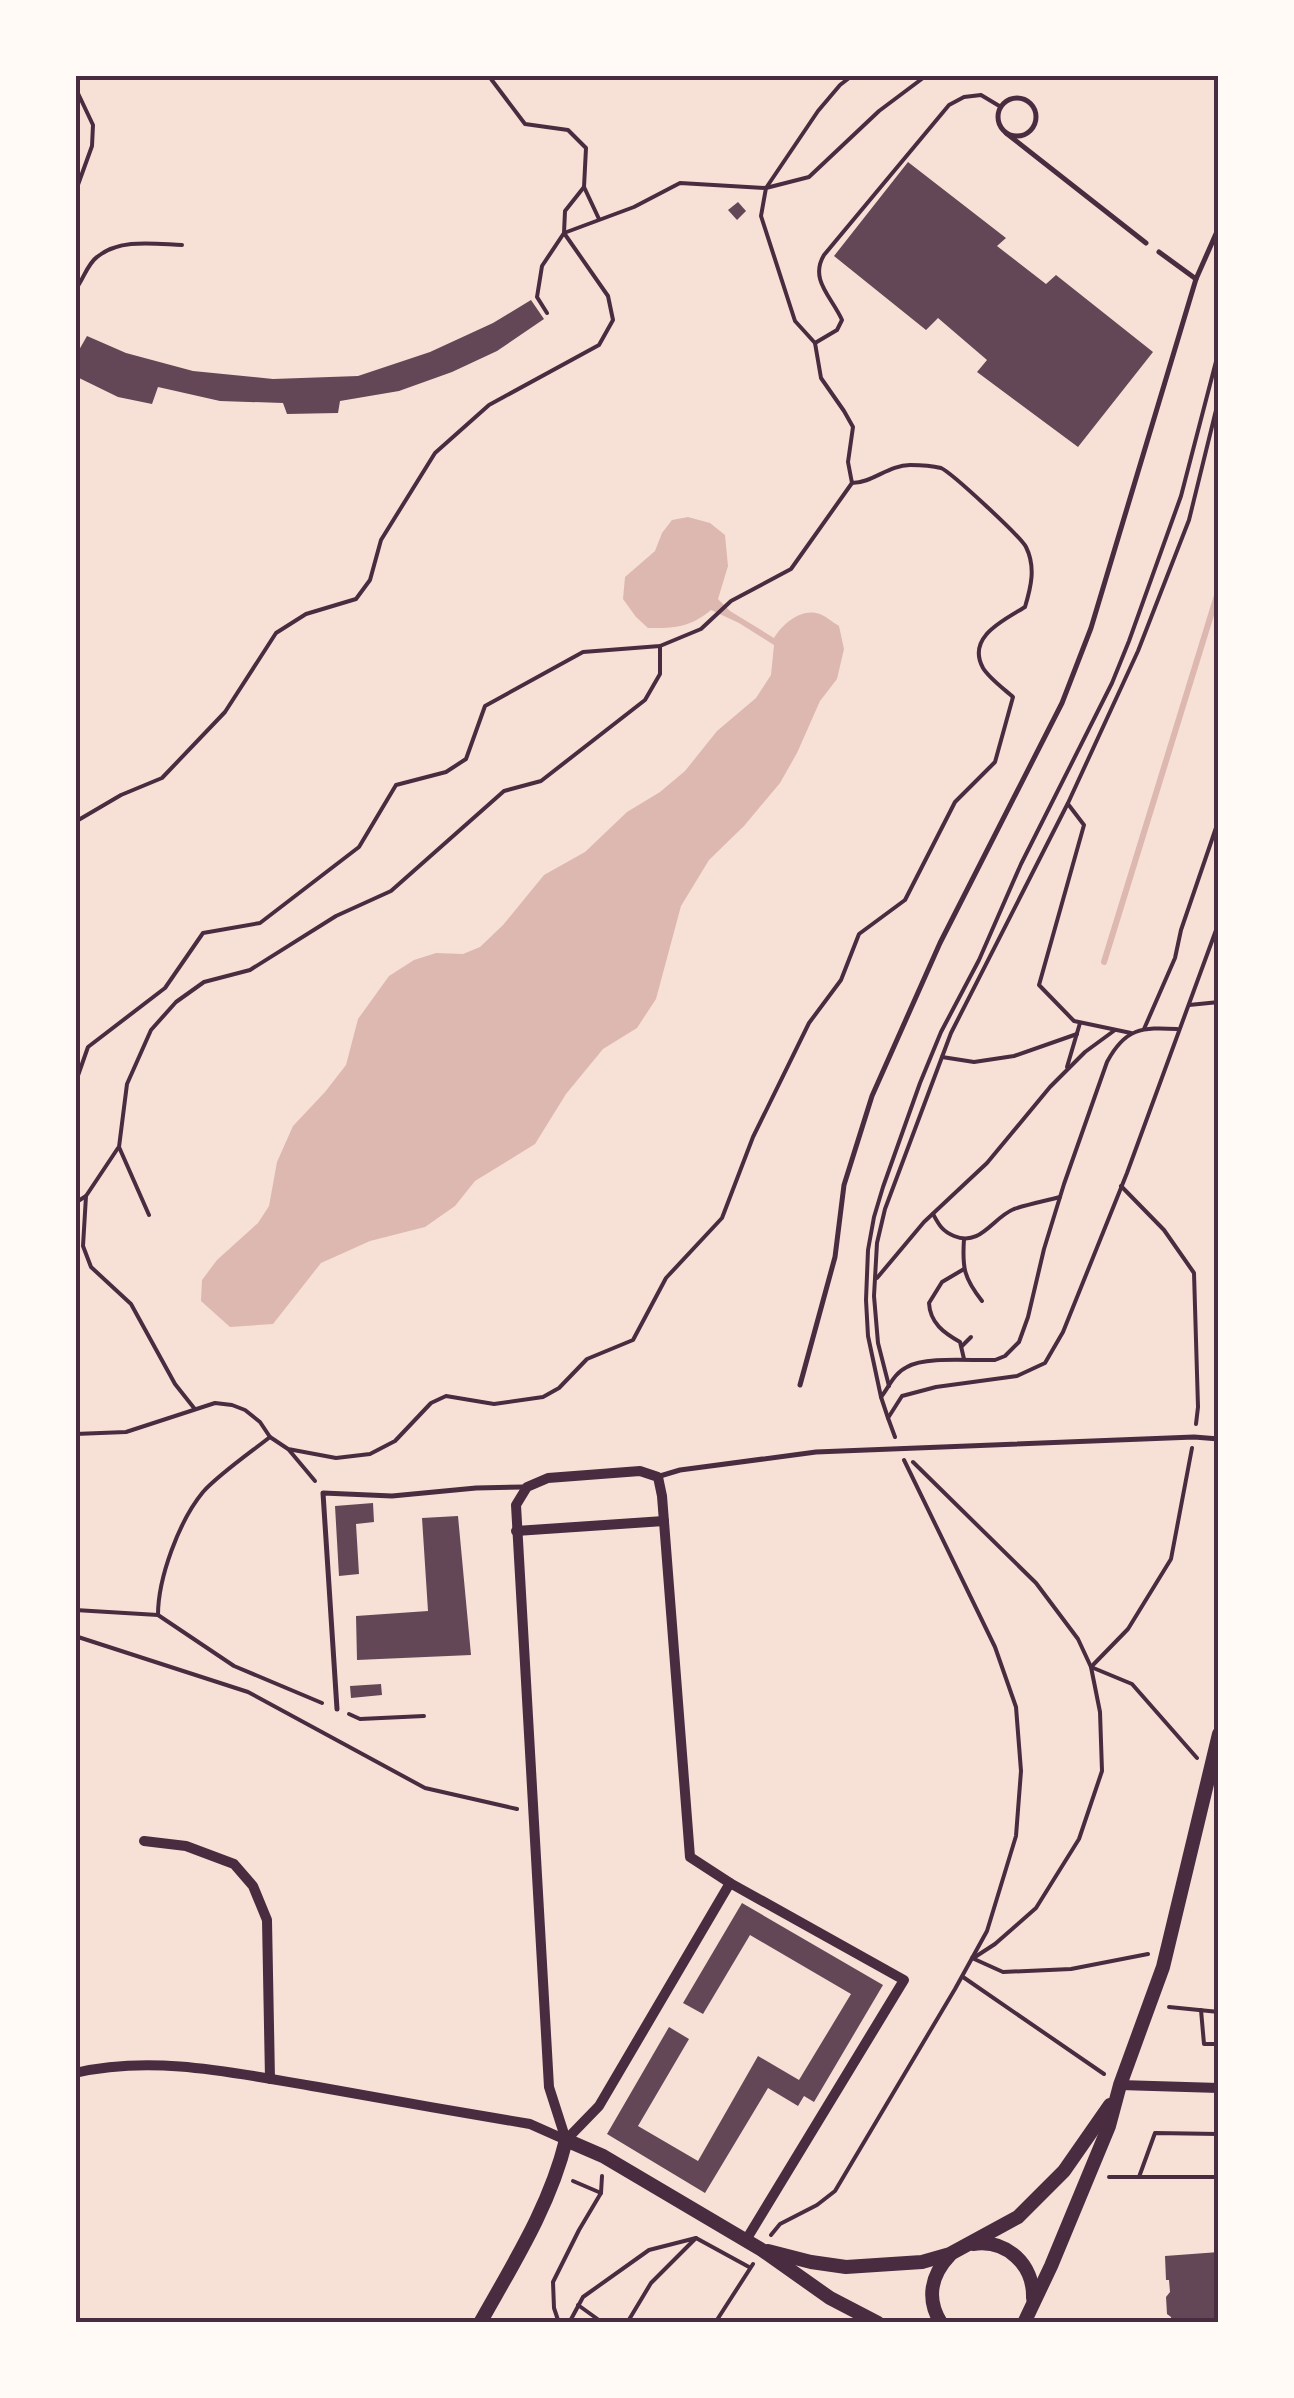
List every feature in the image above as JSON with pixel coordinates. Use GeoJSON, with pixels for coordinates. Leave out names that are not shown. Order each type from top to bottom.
{"type":"FeatureCollection","features":[{"type":"Feature","properties":{"kind":"street"},"geometry":{"type":"LineString","coordinates":[[480,2323],[558,2174],[566,2140],[550,2086],[516,1531],[516,1504],[527,1488],[548,1478],[640,1471],[658,1477],[690,1857],[904,1980],[746,2240]]}},
{"type":"Feature","properties":{"kind":"street"},"geometry":{"type":"LineString","coordinates":[[516,1531],[664,1521]]}},
{"type":"Feature","properties":{"kind":"street"},"geometry":{"type":"LineString","coordinates":[[1029,2315],[1109,2126],[1149,2005],[1219,1734]]}},
{"type":"Feature","properties":{"kind":"street"},"geometry":{"type":"LineString","coordinates":[[144,1841],[186,1846],[234,1864],[253,1886],[267,1920],[270,2079]]}},
{"type":"Feature","properties":{"kind":"street"},"geometry":{"type":"LineString","coordinates":[[566,2140],[599,2106],[730,1883]]}},
{"type":"Feature","properties":{"kind":"street"},"geometry":{"type":"LineString","coordinates":[[75,2072],[158,2064],[270,2079],[530,2124],[603,2156],[762,2250],[830,2298],[878,2323]]}},
{"type":"Feature","properties":{"kind":"street"},"geometry":{"type":"LineString","coordinates":[[1119,2090],[1219,2088]]}},
{"type":"Feature","properties":{"kind":"street"},"geometry":{"type":"LineString","coordinates":[[762,2250],[846,2266],[922,2262],[950,2254],[1018,2217],[1064,2170],[1119,2090]]}},
{"type":"Feature","properties":{"kind":"street"},"geometry":{"type":"LineString","coordinates":[[968,2245],[994,2244],[1017,2256],[1031,2278],[1029,2315]]}},
{"type":"Feature","properties":{"kind":"street"},"geometry":{"type":"LineString","coordinates":[[941,2323],[931,2292],[940,2265],[950,2254]]}},
{"type":"Feature","properties":{"kind":"lane"},"geometry":{"type":"LineString","coordinates":[[1006,133],[1020,137],[1032,130],[1036,116],[1026,100],[1017,98],[1001,107],[1000,126],[1006,133],[1146,243]]}},
{"type":"Feature","properties":{"kind":"lane"},"geometry":{"type":"LineString","coordinates":[[800,1385],[835,1257],[844,1185],[872,1096],[940,942],[1062,703],[1091,628],[1196,279],[1219,227]]}},
{"type":"Feature","properties":{"kind":"lane"},"geometry":{"type":"LineString","coordinates":[[1159,252],[1196,279]]}},
{"type":"Feature","properties":{"kind":"lane"},"geometry":{"type":"LineString","coordinates":[[658,1477],[680,1470],[816,1452],[1194,1436],[1219,1439]]}},
{"type":"Feature","properties":{"kind":"lane"},"geometry":{"type":"LineString","coordinates":[[336,1709],[323,1493],[392,1496],[476,1488],[527,1488]]}},
{"type":"Feature","properties":{"kind":"path"},"geometry":{"type":"LineString","coordinates":[[489,75],[525,124],[568,130],[586,148],[584,187],[599,218]]}},
{"type":"Feature","properties":{"kind":"path"},"geometry":{"type":"LineString","coordinates":[[75,1084],[88,1047],[165,988],[203,933],[260,923],[360,847],[396,785],[446,772],[466,759],[484,706],[584,652],[660,646],[701,630],[731,601],[791,569],[852,483],[848,462],[853,428],[821,378],[815,343],[794,321],[761,216],[766,188],[818,111],[853,75]]}},
{"type":"Feature","properties":{"kind":"path"},"geometry":{"type":"LineString","coordinates":[[564,233],[634,207],[680,183],[766,188],[809,177],[878,111],[927,75]]}},
{"type":"Feature","properties":{"kind":"path"},"geometry":{"type":"LineString","coordinates":[[75,87],[94,125],[92,146],[75,193]]}},
{"type":"Feature","properties":{"kind":"path"},"geometry":{"type":"LineString","coordinates":[[815,343],[837,330],[842,320],[817,278],[824,255],[949,105],[981,94],[1001,107]]}},
{"type":"Feature","properties":{"kind":"path"},"geometry":{"type":"LineString","coordinates":[[546,313],[537,296],[542,266],[564,233],[566,211],[584,187]]}},
{"type":"Feature","properties":{"kind":"path"},"geometry":{"type":"LineString","coordinates":[[75,822],[121,794],[162,778],[226,712],[276,632],[306,614],[356,599],[370,580],[381,540],[435,453],[488,406],[598,345],[612,320],[608,296],[564,233]]}},
{"type":"Feature","properties":{"kind":"path"},"geometry":{"type":"LineString","coordinates":[[75,290],[94,258],[114,248],[142,243],[182,245]]}},
{"type":"Feature","properties":{"kind":"path"},"geometry":{"type":"LineString","coordinates":[[714,2323],[780,2224],[817,2206],[836,2190],[986,1931],[1016,1836],[1022,1771],[1016,1708],[996,1647],[899,1448],[880,1397],[868,1336],[868,1250],[883,1187],[941,1032],[979,960],[1020,864],[1112,683],[1129,641],[1181,496],[1219,350]]}},
{"type":"Feature","properties":{"kind":"path"},"geometry":{"type":"LineString","coordinates":[[889,1386],[878,1343],[874,1282],[885,1210],[951,1033],[1068,803],[1138,651],[1189,520],[1219,398]]}},
{"type":"Feature","properties":{"kind":"path"},"geometry":{"type":"LineString","coordinates":[[75,1434],[126,1432],[194,1408],[232,1404],[246,1410],[270,1437],[288,1448],[336,1458],[370,1454],[395,1441],[431,1403],[446,1396],[494,1404],[543,1397],[559,1388],[587,1359],[633,1340],[666,1278],[722,1218],[752,1136],[809,1023],[841,980],[859,934],[905,900],[955,802],[995,762],[1013,697],[982,667],[980,646],[990,629],[1025,607],[1034,578],[1026,546],[942,468],[907,464],[862,483],[852,483]]}},
{"type":"Feature","properties":{"kind":"path"},"geometry":{"type":"LineString","coordinates":[[75,1203],[86,1196],[119,1147],[127,1084],[151,1030],[176,1002],[204,982],[250,970],[336,916],[391,892],[504,790],[542,781],[645,700],[660,674],[660,646]]}},
{"type":"Feature","properties":{"kind":"path"},"geometry":{"type":"LineString","coordinates":[[1068,803],[1084,826],[1039,985],[1074,1021],[1130,1034]]}},
{"type":"Feature","properties":{"kind":"path"},"geometry":{"type":"LineString","coordinates":[[1144,1028],[1175,958],[1219,819]]}},
{"type":"Feature","properties":{"kind":"path"},"geometry":{"type":"LineString","coordinates":[[888,1418],[902,1396],[936,1387],[1017,1376],[1045,1363],[1064,1332],[1219,922]]}},
{"type":"Feature","properties":{"kind":"path"},"geometry":{"type":"LineString","coordinates":[[1188,1004],[1219,1002]]}},
{"type":"Feature","properties":{"kind":"path"},"geometry":{"type":"LineString","coordinates":[[1066,1072],[1080,1022]]}},
{"type":"Feature","properties":{"kind":"path"},"geometry":{"type":"LineString","coordinates":[[880,1397],[900,1372],[915,1364],[995,1360],[1019,1342],[1060,1197],[1107,1062],[1116,1046],[1130,1034],[1144,1028],[1180,1029]]}},
{"type":"Feature","properties":{"kind":"path"},"geometry":{"type":"LineString","coordinates":[[874,1282],[932,1214],[987,1164],[1085,1052],[1115,1030]]}},
{"type":"Feature","properties":{"kind":"path"},"geometry":{"type":"LineString","coordinates":[[942,1057],[974,1062],[1014,1056],[1077,1034]]}},
{"type":"Feature","properties":{"kind":"path"},"geometry":{"type":"LineString","coordinates":[[119,1147],[149,1215]]}},
{"type":"Feature","properties":{"kind":"path"},"geometry":{"type":"LineString","coordinates":[[86,1196],[83,1246],[91,1267],[131,1304],[175,1384],[194,1408]]}},
{"type":"Feature","properties":{"kind":"path"},"geometry":{"type":"LineString","coordinates":[[932,1214],[940,1228],[964,1239],[974,1239],[1011,1210],[1060,1197]]}},
{"type":"Feature","properties":{"kind":"path"},"geometry":{"type":"LineString","coordinates":[[964,1239],[964,1270],[982,1301]]}},
{"type":"Feature","properties":{"kind":"path"},"geometry":{"type":"LineString","coordinates":[[964,1270],[942,1282],[930,1303],[933,1320],[960,1342],[964,1360]]}},
{"type":"Feature","properties":{"kind":"path"},"geometry":{"type":"LineString","coordinates":[[962,1346],[971,1338]]}},
{"type":"Feature","properties":{"kind":"path"},"geometry":{"type":"LineString","coordinates":[[158,1615],[165,1566],[203,1492],[270,1437]]}},
{"type":"Feature","properties":{"kind":"path"},"geometry":{"type":"LineString","coordinates":[[288,1448],[323,1493]]}},
{"type":"Feature","properties":{"kind":"path"},"geometry":{"type":"LineString","coordinates":[[899,1448],[1036,1583],[1078,1639],[1091,1667],[1100,1712],[1102,1772],[1079,1839],[1036,1908],[995,1944],[972,1958]]}},
{"type":"Feature","properties":{"kind":"path"},"geometry":{"type":"LineString","coordinates":[[75,1610],[158,1615],[234,1666],[360,1719],[424,1716]]}},
{"type":"Feature","properties":{"kind":"path"},"geometry":{"type":"LineString","coordinates":[[75,1636],[248,1692],[425,1788],[514,1808]]}},
{"type":"Feature","properties":{"kind":"path"},"geometry":{"type":"LineString","coordinates":[[1091,1667],[1132,1684],[1210,1771]]}},
{"type":"Feature","properties":{"kind":"path"},"geometry":{"type":"LineString","coordinates":[[972,1958],[1003,1972],[1071,1968],[1166,1951]]}},
{"type":"Feature","properties":{"kind":"path"},"geometry":{"type":"LineString","coordinates":[[962,1976],[1119,2090]]}},
{"type":"Feature","properties":{"kind":"path"},"geometry":{"type":"LineString","coordinates":[[1149,2005],[1219,2012]]}},
{"type":"Feature","properties":{"kind":"path"},"geometry":{"type":"LineString","coordinates":[[1201,2010],[1204,2044],[1219,2044]]}},
{"type":"Feature","properties":{"kind":"path"},"geometry":{"type":"LineString","coordinates":[[1139,2176],[1155,2133],[1219,2134]]}},
{"type":"Feature","properties":{"kind":"path"},"geometry":{"type":"LineString","coordinates":[[559,2323],[553,2282],[601,2194],[603,2156]]}},
{"type":"Feature","properties":{"kind":"path"},"geometry":{"type":"LineString","coordinates":[[558,2174],[601,2194]]}},
{"type":"Feature","properties":{"kind":"path"},"geometry":{"type":"LineString","coordinates":[[1106,2178],[1219,2178]]}},
{"type":"Feature","properties":{"kind":"path"},"geometry":{"type":"LineString","coordinates":[[569,2323],[583,2297],[649,2250],[696,2238],[750,2268]]}},
{"type":"Feature","properties":{"kind":"path"},"geometry":{"type":"LineString","coordinates":[[627,2323],[651,2283],[696,2238]]}},
{"type":"Feature","properties":{"kind":"path"},"geometry":{"type":"LineString","coordinates":[[578,2306],[603,2323]]}},
{"type":"Feature","properties":{"kind":"shaded area"},"geometry":{"type":"Polygon","coordinates":[[[688,517],[710,523],[725,535],[728,566],[718,599],[730,611],[774,638],[787,623],[804,614],[819,614],[839,626],[844,649],[837,679],[820,701],[797,753],[780,783],[709,860],[681,906],[656,999],[637,1028],[603,1049],[566,1094],[535,1144],[475,1181],[455,1206],[425,1227],[370,1241],[321,1263],[273,1324],[230,1327],[201,1301],[202,1280],[217,1260],[258,1223],[269,1206],[277,1162],[293,1126],[346,1065],[358,1019],[389,976],[414,960],[436,953],[463,954],[480,947],[544,875],[585,852],[627,812],[685,771],[717,731],[756,698],[771,675],[774,645],[739,623],[711,610],[681,626],[648,628],[623,599],[625,577],[655,551],[672,520],[688,517]]]}},
{"type":"Feature","properties":{"kind":"building"},"geometry":{"type":"Polygon","coordinates":[[[908,162],[1006,238],[997,246],[1046,284],[1056,275],[1153,352],[1078,447],[977,372],[987,360],[938,318],[926,330],[834,256],[908,162]]]}},
{"type":"Feature","properties":{"kind":"building"},"geometry":{"type":"Polygon","coordinates":[[[738,202],[746,211],[737,220],[728,210],[738,202]]]}},
{"type":"Feature","properties":{"kind":"building"},"geometry":{"type":"Polygon","coordinates":[[[531,300],[544,319],[497,351],[399,391],[340,401],[338,413],[287,414],[283,403],[220,401],[158,387],[152,404],[118,397],[75,376],[75,357],[87,336],[126,353],[193,371],[273,379],[358,376],[430,352],[493,323],[531,300]]]}},
{"type":"Feature","properties":{"kind":"building"},"geometry":{"type":"Polygon","coordinates":[[[373,1503],[374,1522],[356,1524],[359,1574],[339,1576],[335,1506],[373,1503]]]}},
{"type":"Feature","properties":{"kind":"building"},"geometry":{"type":"Polygon","coordinates":[[[458,1516],[471,1655],[357,1660],[356,1616],[428,1611],[422,1518],[458,1516]]]}},
{"type":"Feature","properties":{"kind":"building"},"geometry":{"type":"Polygon","coordinates":[[[381,1684],[382,1695],[351,1698],[350,1686],[381,1684]]]}},
{"type":"Feature","properties":{"kind":"building"},"geometry":{"type":"Polygon","coordinates":[[[742,1903],[883,1985],[814,2102],[804,2096],[798,2106],[768,2088],[705,2193],[607,2134],[669,2027],[689,2039],[638,2126],[698,2161],[758,2056],[799,2080],[851,1994],[750,1935],[703,2014],[683,2003],[742,1903]]]}},
{"type":"Feature","properties":{"kind":"building"},"geometry":{"type":"Polygon","coordinates":[[[1219,2252],[1219,2323],[1172,2323],[1167,2314],[1166,2297],[1170,2292],[1165,2256],[1219,2252]]]}},
{"type":"Feature","properties":{"kind":"waterway"},"geometry":{"type":"LineString","coordinates":[[1104,962],[1219,589]]}}]}
